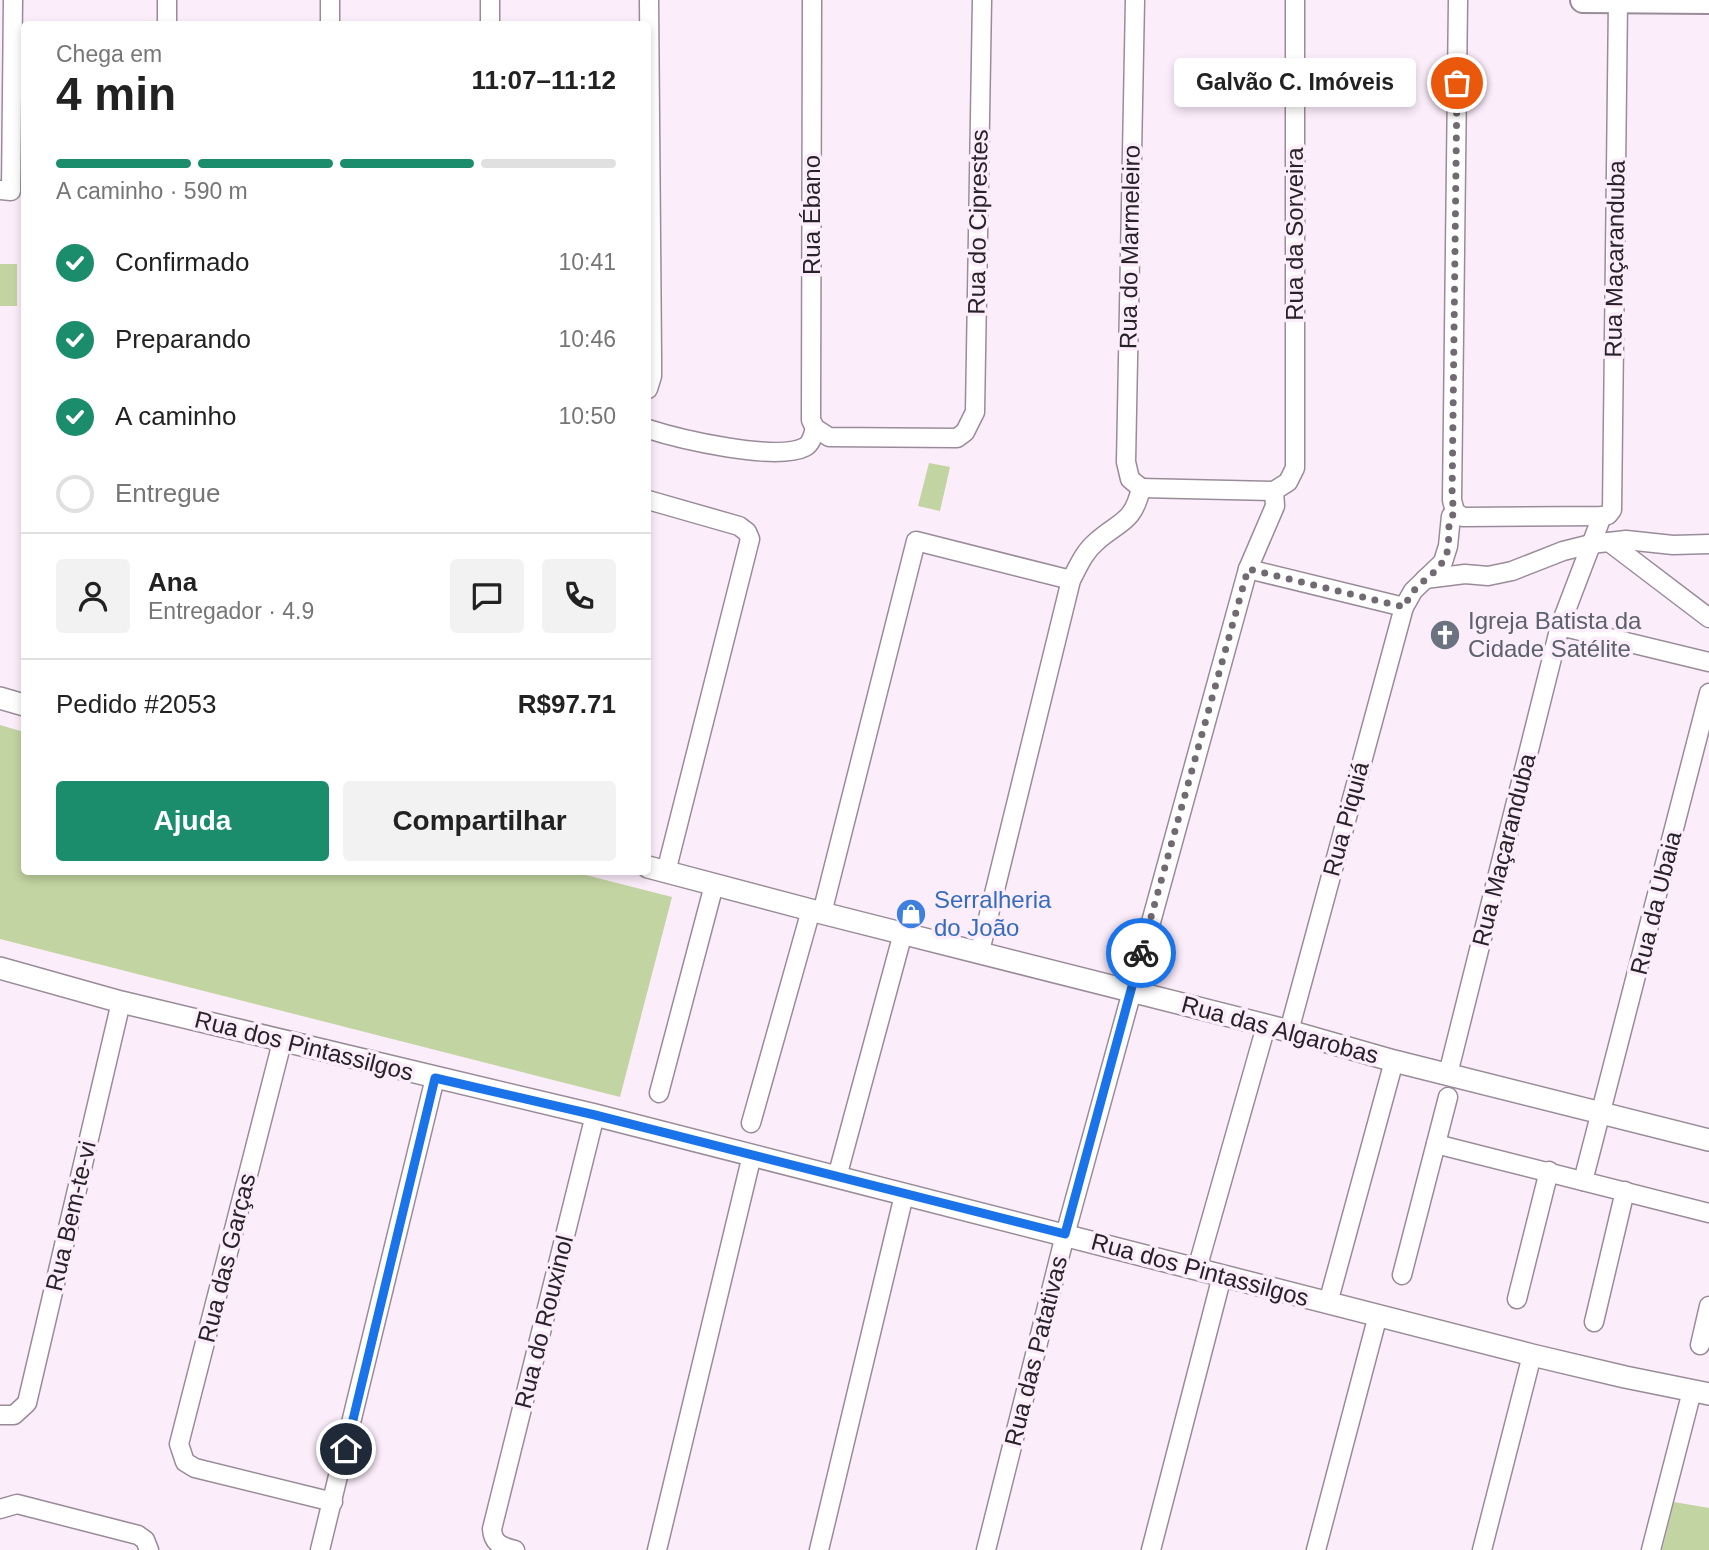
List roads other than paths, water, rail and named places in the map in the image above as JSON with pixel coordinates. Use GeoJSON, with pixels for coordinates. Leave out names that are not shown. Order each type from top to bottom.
{"type":"FeatureCollection","features":[{"type":"Feature","properties":{"kind":"main road"},"geometry":{"type":"LineString","coordinates":[[1583,0],[1709,1]]}},
{"type":"Feature","properties":{"kind":"street"},"geometry":{"type":"LineString","coordinates":[[5,190],[13,0]]}},
{"type":"Feature","properties":{"kind":"street"},"geometry":{"type":"LineString","coordinates":[[167,0],[167,21]]}},
{"type":"Feature","properties":{"kind":"street"},"geometry":{"type":"LineString","coordinates":[[330,0],[330,21]]}},
{"type":"Feature","properties":{"kind":"street"},"geometry":{"type":"LineString","coordinates":[[490,0],[490,21]]}},
{"type":"Feature","properties":{"kind":"street"},"geometry":{"type":"LineString","coordinates":[[649,0],[649,21]]}},
{"type":"Feature","properties":{"kind":"street","name":"Rua Ébano"},"geometry":{"type":"LineString","coordinates":[[812,0],[810,413],[815,428]]}},
{"type":"Feature","properties":{"kind":"street","name":"Rua do Ciprestes"},"geometry":{"type":"LineString","coordinates":[[815,428],[829,438],[957,438],[965,432],[975,412],[982,0]]}},
{"type":"Feature","properties":{"kind":"street","name":"Rua do Marmeleiro"},"geometry":{"type":"LineString","coordinates":[[1135,0],[1126,462],[1130,479],[1141,488]]}},
{"type":"Feature","properties":{"kind":"street","name":"Rua da Sorveira"},"geometry":{"type":"LineString","coordinates":[[1274,491],[1288,482],[1295,468],[1295,0]]}},
{"type":"Feature","properties":{"kind":"street"},"geometry":{"type":"LineString","coordinates":[[1458,0],[1452,500],[1459,514]]}},
{"type":"Feature","properties":{"kind":"street","name":"Rua Maçaranduba"},"geometry":{"type":"LineString","coordinates":[[1447,1074],[1560,626],[1600,543],[1605,516],[1612,510],[1618,1]]}},
{"type":"Feature","properties":{"kind":"street"},"geometry":{"type":"LineString","coordinates":[[651,238],[651,379]]}},
{"type":"Feature","properties":{"kind":"street"},"geometry":{"type":"LineString","coordinates":[[651,430],[739,449],[783,452],[806,447],[812,440],[815,428]]}},
{"type":"Feature","properties":{"kind":"street"},"geometry":{"type":"LineString","coordinates":[[980,951],[1071,580],[1093,544],[1131,515],[1138,503],[1141,488],[1274,491],[1275,506],[1248,569],[1131,991]]}},
{"type":"Feature","properties":{"kind":"street"},"geometry":{"type":"LineString","coordinates":[[651,501],[739,526],[747,532],[750,539],[657,869]]}},
{"type":"Feature","properties":{"kind":"street"},"geometry":{"type":"LineString","coordinates":[[1248,569],[1404,607],[1424,579],[1443,562],[1447,554],[1451,516],[1605,516]]}},
{"type":"Feature","properties":{"kind":"street"},"geometry":{"type":"LineString","coordinates":[[751,1124],[817,912],[916,541],[1071,580]]}},
{"type":"Feature","properties":{"kind":"street"},"geometry":{"type":"LineString","coordinates":[[1424,579],[1465,574],[1488,576],[1512,571],[1563,551],[1600,543],[1644,541],[1673,545],[1709,544]]}},
{"type":"Feature","properties":{"kind":"street"},"geometry":{"type":"LineString","coordinates":[[1600,543],[1709,618]]}},
{"type":"Feature","properties":{"kind":"street","name":"Rua Piquiá"},"geometry":{"type":"LineString","coordinates":[[1289,1031],[1404,607]]}},
{"type":"Feature","properties":{"kind":"street"},"geometry":{"type":"LineString","coordinates":[[1560,626],[1709,662]]}},
{"type":"Feature","properties":{"kind":"street","name":"Rua da Ubaia"},"geometry":{"type":"LineString","coordinates":[[1583,1181],[1709,694]]}},
{"type":"Feature","properties":{"kind":"street"},"geometry":{"type":"LineString","coordinates":[[0,698],[21,704]]}},
{"type":"Feature","properties":{"kind":"street","name":"Rua das Algarobas"},"geometry":{"type":"LineString","coordinates":[[657,869],[1709,1140]]}},
{"type":"Feature","properties":{"kind":"street"},"geometry":{"type":"LineString","coordinates":[[659,1093],[714,884]]}},
{"type":"Feature","properties":{"kind":"street"},"geometry":{"type":"LineString","coordinates":[[837,1177],[903,933]]}},
{"type":"Feature","properties":{"kind":"street","name":"Rua dos Pintassilgos"},"geometry":{"type":"LineString","coordinates":[[0,968],[121,1002],[595,1115],[1532,1355],[1701,1393]]}},
{"type":"Feature","properties":{"kind":"street","name":"Rua das Patativas"},"geometry":{"type":"LineString","coordinates":[[986,1550],[1065,1234],[1131,991]]}},
{"type":"Feature","properties":{"kind":"street","name":"Rua Bem-te-vi"},"geometry":{"type":"LineString","coordinates":[[2,1415],[14,1415],[27,1403],[121,1002]]}},
{"type":"Feature","properties":{"kind":"street"},"geometry":{"type":"LineString","coordinates":[[1197,1269],[1266,1026]]}},
{"type":"Feature","properties":{"kind":"street","name":"Rua das Garças"},"geometry":{"type":"LineString","coordinates":[[282,1042],[179,1444],[185,1462],[195,1468],[333,1502]]}},
{"type":"Feature","properties":{"kind":"street"},"geometry":{"type":"LineString","coordinates":[[1328,1303],[1394,1061]]}},
{"type":"Feature","properties":{"kind":"street"},"geometry":{"type":"LineString","coordinates":[[320,1550],[435,1078]]}},
{"type":"Feature","properties":{"kind":"street"},"geometry":{"type":"LineString","coordinates":[[1402,1275],[1448,1097]]}},
{"type":"Feature","properties":{"kind":"street","name":"Rua do Rouxinol"},"geometry":{"type":"LineString","coordinates":[[515,1550],[496,1542],[492,1529],[595,1115]]}},
{"type":"Feature","properties":{"kind":"street"},"geometry":{"type":"LineString","coordinates":[[1436,1144],[1709,1213]]}},
{"type":"Feature","properties":{"kind":"street"},"geometry":{"type":"LineString","coordinates":[[657,1550],[752,1155]]}},
{"type":"Feature","properties":{"kind":"street"},"geometry":{"type":"LineString","coordinates":[[1517,1298],[1549,1171]]}},
{"type":"Feature","properties":{"kind":"street"},"geometry":{"type":"LineString","coordinates":[[1594,1322],[1625,1191]]}},
{"type":"Feature","properties":{"kind":"street"},"geometry":{"type":"LineString","coordinates":[[819,1550],[904,1195]]}},
{"type":"Feature","properties":{"kind":"street"},"geometry":{"type":"LineString","coordinates":[[1151,1550],[1222,1276]]}},
{"type":"Feature","properties":{"kind":"street"},"geometry":{"type":"LineString","coordinates":[[1700,1345],[1709,1306]]}},
{"type":"Feature","properties":{"kind":"street"},"geometry":{"type":"LineString","coordinates":[[1316,1550],[1378,1315]]}},
{"type":"Feature","properties":{"kind":"street"},"geometry":{"type":"LineString","coordinates":[[1482,1550],[1532,1355]]}},
{"type":"Feature","properties":{"kind":"street"},"geometry":{"type":"LineString","coordinates":[[1651,1550],[1701,1393]]}},
{"type":"Feature","properties":{"kind":"street"},"geometry":{"type":"LineString","coordinates":[[9,1507],[138,1535],[145,1540],[149,1550]]}},
{"type":"Feature","properties":{"kind":"place","name":"Galvão C. Imóveis"},"geometry":{"type":"Point","coordinates":[1457,83]}},
{"type":"Feature","properties":{"kind":"place","name":"Igreja Batista da Cidade Satélite"},"geometry":{"type":"Point","coordinates":[1445,635]}},
{"type":"Feature","properties":{"kind":"place","name":"Serralheria do João"},"geometry":{"type":"Point","coordinates":[911,914]}}]}
